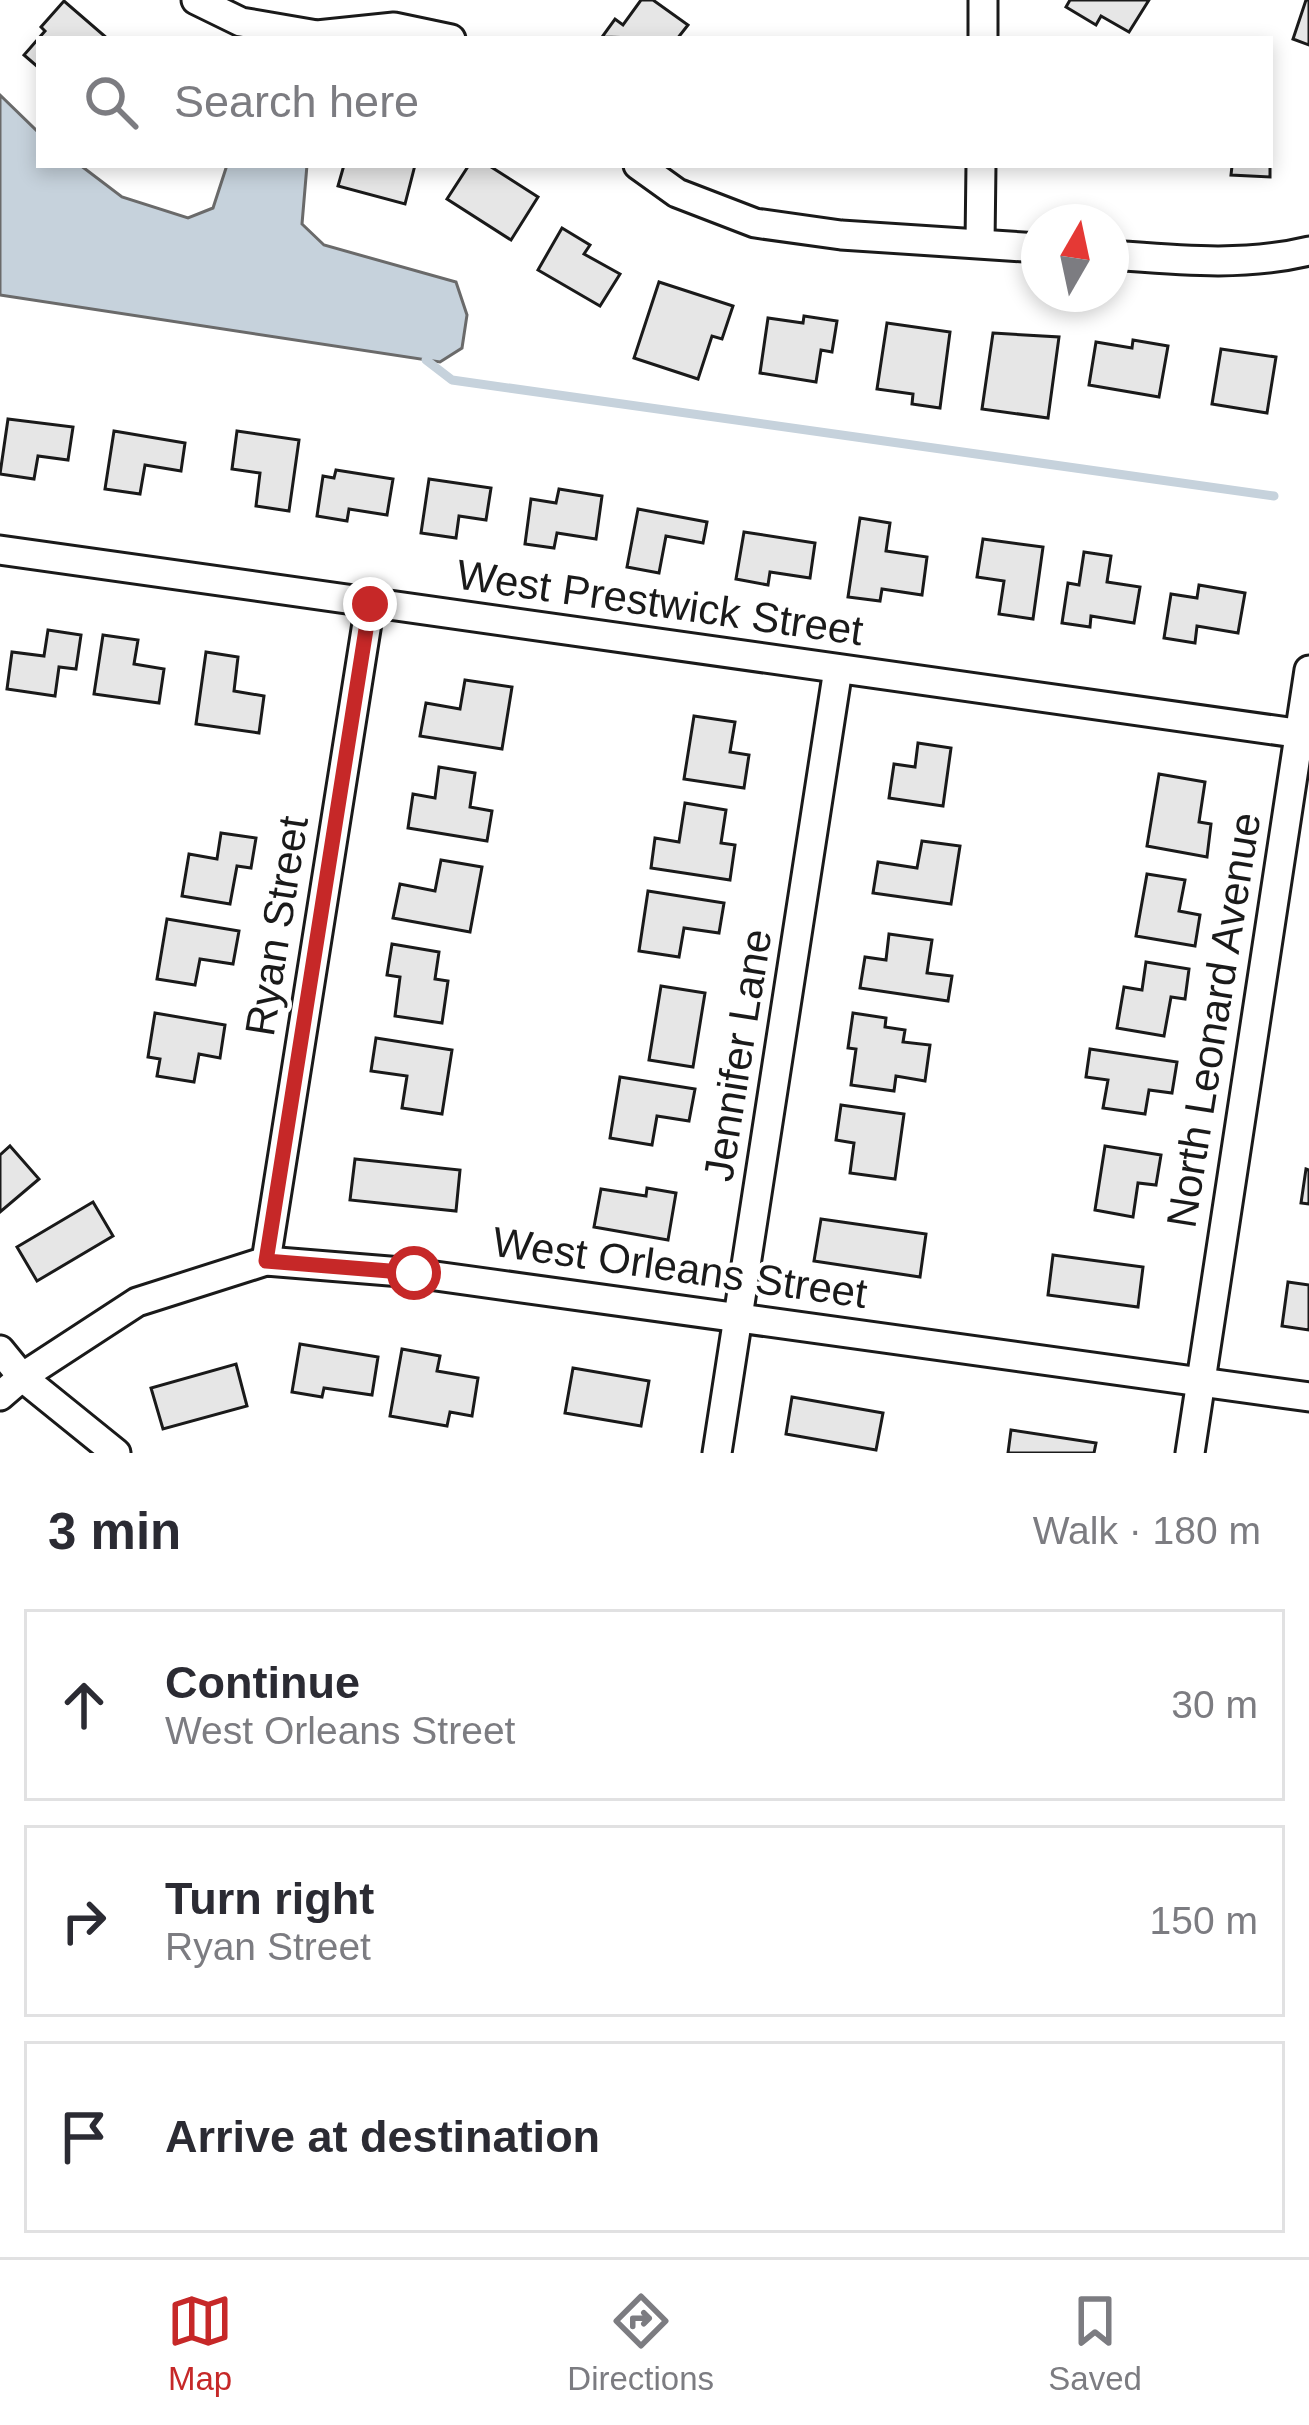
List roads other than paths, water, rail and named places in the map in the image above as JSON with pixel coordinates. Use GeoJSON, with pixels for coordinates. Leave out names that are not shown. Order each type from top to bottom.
{"type":"FeatureCollection","features":[{"type":"Feature","properties":{"kind":"street"},"geometry":{"type":"LineString","coordinates":[[196,0],[242,22],[316,35],[394,27],[438,36]]}},
{"type":"Feature","properties":{"kind":"street"},"geometry":{"type":"LineString","coordinates":[[983,0],[983,36]]}},
{"type":"Feature","properties":{"kind":"street"},"geometry":{"type":"LineString","coordinates":[[642,168],[677,193],[755,223],[841,236],[1021,246]]}},
{"type":"Feature","properties":{"kind":"street"},"geometry":{"type":"LineString","coordinates":[[980,243],[981,168]]}},
{"type":"Feature","properties":{"kind":"street"},"geometry":{"type":"LineString","coordinates":[[1129,256],[1214,263],[1309,250]]}},
{"type":"Feature","properties":{"kind":"street","name":"West Prestwick Street"},"geometry":{"type":"LineString","coordinates":[[0,550],[1304,734]]}},
{"type":"Feature","properties":{"kind":"street","name":"Ryan Street"},"geometry":{"type":"LineString","coordinates":[[266,1261],[370,604]]}},
{"type":"Feature","properties":{"kind":"street","name":"Jennifer Lane"},"geometry":{"type":"LineString","coordinates":[[717,1453],[838,669]]}},
{"type":"Feature","properties":{"kind":"street","name":"North Leonard Avenue"},"geometry":{"type":"LineString","coordinates":[[1190,1453],[1304,734],[1309,670]]}},
{"type":"Feature","properties":{"kind":"street","name":"West Orleans Street"},"geometry":{"type":"LineString","coordinates":[[0,1396],[137,1301],[266,1261],[414,1273],[1309,1397]]}},
{"type":"Feature","properties":{"kind":"street"},"geometry":{"type":"LineString","coordinates":[[0,1350],[22,1377],[116,1453]]}},
{"type":"Feature","properties":{"kind":"waterway"},"geometry":{"type":"LineString","coordinates":[[426,360],[452,380],[1274,496]]}}]}
